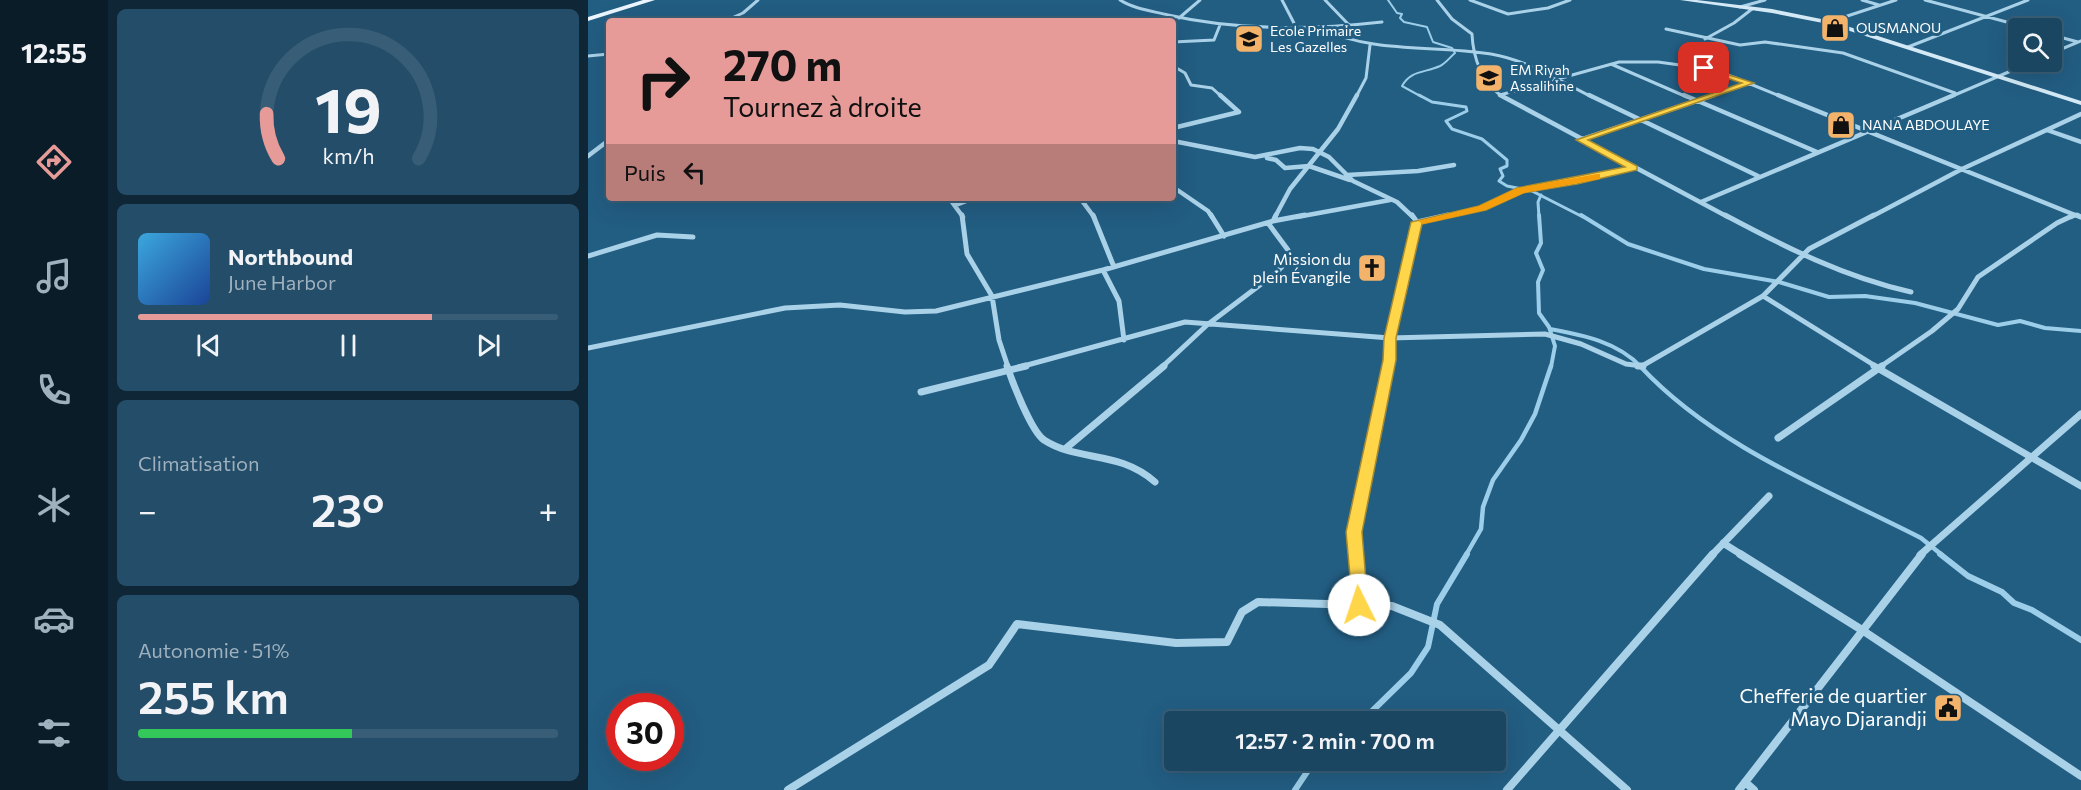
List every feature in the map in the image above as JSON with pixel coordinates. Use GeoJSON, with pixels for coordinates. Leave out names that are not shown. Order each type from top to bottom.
{"type":"FeatureCollection","features":[{"type":"Feature","properties":{"kind":"main road"},"geometry":{"type":"LineString","coordinates":[[588,19],[651,0]]}},
{"type":"Feature","properties":{"kind":"street"},"geometry":{"type":"LineString","coordinates":[[731,18],[758,0]]}},
{"type":"Feature","properties":{"kind":"street"},"geometry":{"type":"LineString","coordinates":[[1120,0],[1130,6],[1164,15],[1220,25],[1316,27],[1382,22]]}},
{"type":"Feature","properties":{"kind":"street"},"geometry":{"type":"LineString","coordinates":[[1179,18],[1200,0]]}},
{"type":"Feature","properties":{"kind":"street"},"geometry":{"type":"LineString","coordinates":[[1282,0],[1296,27]]}},
{"type":"Feature","properties":{"kind":"street"},"geometry":{"type":"LineString","coordinates":[[1325,0],[1350,26]]}},
{"type":"Feature","properties":{"kind":"street"},"geometry":{"type":"LineString","coordinates":[[1437,0],[1452,19],[1472,34],[1472,52],[1478,68],[1500,95],[1580,140],[1800,255],[1875,284],[1911,292]]}},
{"type":"Feature","properties":{"kind":"street"},"geometry":{"type":"LineString","coordinates":[[1470,0],[1508,14],[1548,8],[1570,0]]}},
{"type":"Feature","properties":{"kind":"street"},"geometry":{"type":"LineString","coordinates":[[1683,0],[1829,22],[2081,103]]}},
{"type":"Feature","properties":{"kind":"street"},"geometry":{"type":"LineString","coordinates":[[1740,8],[1765,0]]}},
{"type":"Feature","properties":{"kind":"street"},"geometry":{"type":"LineString","coordinates":[[1862,0],[1881,5]]}},
{"type":"Feature","properties":{"kind":"street"},"geometry":{"type":"LineString","coordinates":[[1829,22],[1896,0]]}},
{"type":"Feature","properties":{"kind":"street"},"geometry":{"type":"LineString","coordinates":[[1925,0],[2008,22]]}},
{"type":"Feature","properties":{"kind":"street"},"geometry":{"type":"LineString","coordinates":[[1908,47],[2028,0]]}},
{"type":"Feature","properties":{"kind":"street"},"geometry":{"type":"LineString","coordinates":[[1705,39],[1734,23],[1752,9]]}},
{"type":"Feature","properties":{"kind":"street"},"geometry":{"type":"LineString","coordinates":[[1176,42],[1214,40],[1220,25]]}},
{"type":"Feature","properties":{"kind":"street"},"geometry":{"type":"LineString","coordinates":[[1316,27],[1327,33],[1370,45],[1402,50],[1472,52],[1515,60],[1758,176]]}},
{"type":"Feature","properties":{"kind":"street"},"geometry":{"type":"LineString","coordinates":[[1666,29],[1705,39],[1717,38],[1740,45],[1765,42],[1843,53],[1956,93]]}},
{"type":"Feature","properties":{"kind":"street"},"geometry":{"type":"LineString","coordinates":[[2062,38],[2080,42]]}},
{"type":"Feature","properties":{"kind":"street"},"geometry":{"type":"LineString","coordinates":[[2062,49],[2080,42]]}},
{"type":"Feature","properties":{"kind":"street"},"geometry":{"type":"LineString","coordinates":[[1270,222],[1290,189],[1338,129],[1366,78],[1370,45]]}},
{"type":"Feature","properties":{"kind":"street"},"geometry":{"type":"LineString","coordinates":[[588,56],[606,54]]}},
{"type":"Feature","properties":{"kind":"street"},"geometry":{"type":"LineString","coordinates":[[1500,95],[1611,64],[1632,61],[1716,70],[2078,216]]}},
{"type":"Feature","properties":{"kind":"street"},"geometry":{"type":"LineString","coordinates":[[1611,64],[1816,152]]}},
{"type":"Feature","properties":{"kind":"street"},"geometry":{"type":"LineString","coordinates":[[1176,68],[1185,73],[1191,85],[1212,88],[1239,112],[1176,127]]}},
{"type":"Feature","properties":{"kind":"street"},"geometry":{"type":"LineString","coordinates":[[1701,202],[2008,72]]}},
{"type":"Feature","properties":{"kind":"street"},"geometry":{"type":"LineString","coordinates":[[1580,140],[1750,83]]}},
{"type":"Feature","properties":{"kind":"street"},"geometry":{"type":"LineString","coordinates":[[921,392],[1010,371],[1185,322],[1390,338],[1545,334],[1557,336],[1634,366],[1642,366],[1763,296],[1800,255],[1962,170],[2081,114]]}},
{"type":"Feature","properties":{"kind":"street"},"geometry":{"type":"LineString","coordinates":[[2047,130],[2081,142]]}},
{"type":"Feature","properties":{"kind":"street"},"geometry":{"type":"LineString","coordinates":[[1176,141],[1206,146],[1232,156],[1264,156],[1299,147],[1321,151],[1349,178],[1454,165]]}},
{"type":"Feature","properties":{"kind":"street"},"geometry":{"type":"LineString","coordinates":[[588,156],[606,142]]}},
{"type":"Feature","properties":{"kind":"street"},"geometry":{"type":"LineString","coordinates":[[1264,156],[1276,160],[1285,168],[1309,166],[1349,178],[1390,200],[1400,202],[1417,222],[1390,338],[1389,360],[1354,532],[1359,605]]}},
{"type":"Feature","properties":{"kind":"street"},"geometry":{"type":"LineString","coordinates":[[1417,222],[1482,208],[1521,190],[1577,181],[1634,168]]}},
{"type":"Feature","properties":{"kind":"street"},"geometry":{"type":"LineString","coordinates":[[1176,189],[1208,211],[1224,236]]}},
{"type":"Feature","properties":{"kind":"street"},"geometry":{"type":"LineString","coordinates":[[588,348],[785,308],[840,305],[905,312],[936,311],[1103,270],[1270,222],[1390,200]]}},
{"type":"Feature","properties":{"kind":"street"},"geometry":{"type":"LineString","coordinates":[[952,201],[964,218],[967,254],[992,296],[999,340],[1010,371],[1042,440],[1065,449],[1112,458],[1146,474],[1155,482]]}},
{"type":"Feature","properties":{"kind":"street"},"geometry":{"type":"LineString","coordinates":[[956,205],[966,201]]}},
{"type":"Feature","properties":{"kind":"street"},"geometry":{"type":"LineString","coordinates":[[1082,201],[1094,216],[1114,267]]}},
{"type":"Feature","properties":{"kind":"street"},"geometry":{"type":"LineString","coordinates":[[1778,438],[1958,309],[1978,277],[2057,223],[2078,216]]}},
{"type":"Feature","properties":{"kind":"street"},"geometry":{"type":"LineString","coordinates":[[1065,449],[1144,384],[1208,325],[1277,272],[1289,259],[1288,250],[1270,222]]}},
{"type":"Feature","properties":{"kind":"street"},"geometry":{"type":"LineString","coordinates":[[588,256],[657,235],[693,237]]}},
{"type":"Feature","properties":{"kind":"street"},"geometry":{"type":"LineString","coordinates":[[1103,270],[1119,301],[1124,340]]}},
{"type":"Feature","properties":{"kind":"street"},"geometry":{"type":"LineString","coordinates":[[1763,296],[1878,368],[2081,486]]}},
{"type":"Feature","properties":{"kind":"street"},"geometry":{"type":"LineString","coordinates":[[1754,790],[1742,786],[1918,557],[2030,456],[2081,414]]}},
{"type":"Feature","properties":{"kind":"street"},"geometry":{"type":"LineString","coordinates":[[1507,790],[1686,582],[1768,496]]}},
{"type":"Feature","properties":{"kind":"street"},"geometry":{"type":"LineString","coordinates":[[1723,543],[1862,630],[2081,776]]}},
{"type":"Feature","properties":{"kind":"street"},"geometry":{"type":"LineString","coordinates":[[788,790],[989,665],[1014,625],[1020,622],[1176,644],[1212,644],[1227,642],[1240,611],[1245,606],[1258,602],[1392,606],[1429,620],[1440,626],[1558,732],[1627,790]]}},
{"type":"Feature","properties":{"kind":"waterway"},"geometry":{"type":"LineString","coordinates":[[1388,0],[1397,13],[1402,14],[1400,18],[1404,22],[1427,27],[1433,42],[1452,48],[1455,53],[1440,66],[1410,77],[1402,86],[1422,97]]}},
{"type":"Feature","properties":{"kind":"waterway"},"geometry":{"type":"LineString","coordinates":[[1419,95],[1432,102],[1466,107],[1467,111],[1446,121],[1452,129],[1482,139],[1507,160],[1507,166],[1500,169],[1503,176],[1499,181],[1507,186],[1532,191],[1541,195]]}},
{"type":"Feature","properties":{"kind":"waterway"},"geometry":{"type":"LineString","coordinates":[[1539,217],[1538,202],[1541,195]]}},
{"type":"Feature","properties":{"kind":"waterway"},"geometry":{"type":"LineString","coordinates":[[1541,195],[1583,217]]}},
{"type":"Feature","properties":{"kind":"waterway"},"geometry":{"type":"LineString","coordinates":[[1539,215],[1541,243],[1536,253],[1543,270],[1538,282],[1539,313],[1549,327],[1555,346],[1551,367]]}},
{"type":"Feature","properties":{"kind":"waterway"},"geometry":{"type":"LineString","coordinates":[[1581,215],[1628,244],[1704,269],[1779,282],[1829,297],[1865,296],[1915,303],[1998,325],[2020,321],[2045,328],[2081,331]]}},
{"type":"Feature","properties":{"kind":"waterway"},"geometry":{"type":"LineString","coordinates":[[1550,329],[1599,341],[1622,351],[1640,366]]}},
{"type":"Feature","properties":{"kind":"waterway"},"geometry":{"type":"LineString","coordinates":[[1466,555],[1481,529],[1483,507],[1493,480],[1521,440],[1535,414],[1551,366]]}},
{"type":"Feature","properties":{"kind":"waterway"},"geometry":{"type":"LineString","coordinates":[[1640,366],[1669,394],[1736,443],[1772,464],[1921,538],[1942,555]]}},
{"type":"Feature","properties":{"kind":"waterway"},"geometry":{"type":"LineString","coordinates":[[1372,711],[1411,673],[1428,647],[1437,604],[1467,554]]}},
{"type":"Feature","properties":{"kind":"waterway"},"geometry":{"type":"LineString","coordinates":[[1940,554],[1968,576],[2002,592],[2014,603],[2032,610],[2081,640]]}},
{"type":"Feature","properties":{"kind":"waterway"},"geometry":{"type":"LineString","coordinates":[[1295,790],[1308,771]]}},
{"type":"Feature","properties":{"kind":"slow traffic"},"geometry":{"type":"LineString","coordinates":[[1423,221],[1482,208],[1521,190],[1597,176]]}},
{"type":"Feature","properties":{"kind":"place","name":"OUSMANOU"},"geometry":{"type":"Point","coordinates":[1835,28]}},
{"type":"Feature","properties":{"kind":"place","name":"Ecole Primaire Les Gazelles"},"geometry":{"type":"Point","coordinates":[1249,39]}},
{"type":"Feature","properties":{"kind":"place","name":"EM Riyah Assalihine"},"geometry":{"type":"Point","coordinates":[1489,78]}},
{"type":"Feature","properties":{"kind":"place","name":"NANA ABDOULAYE"},"geometry":{"type":"Point","coordinates":[1841,125]}},
{"type":"Feature","properties":{"kind":"place","name":"Mission du plein Évangile"},"geometry":{"type":"Point","coordinates":[1372,268]}},
{"type":"Feature","properties":{"kind":"place","name":"Chefferie de quartier Mayo Djarandji"},"geometry":{"type":"Point","coordinates":[1948,708]}},
{"type":"Feature","properties":{"kind":"route"},"geometry":{"type":"LineString","coordinates":[[1359,605],[1354,532],[1389,360],[1390,338],[1417,222],[1482,208],[1521,190],[1577,181],[1634,168],[1580,140],[1750,83],[1728,73],[1704,68]]}}]}
